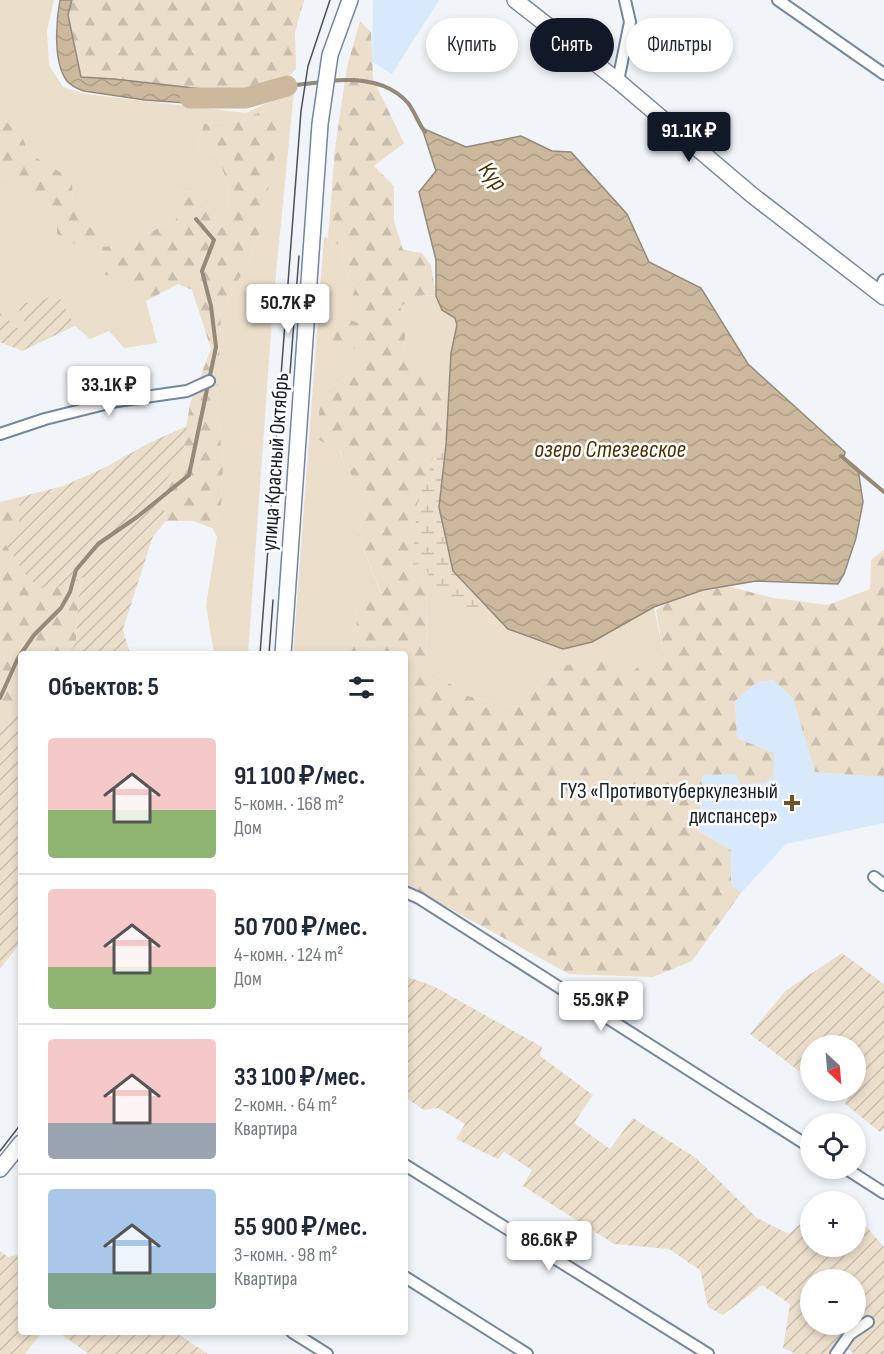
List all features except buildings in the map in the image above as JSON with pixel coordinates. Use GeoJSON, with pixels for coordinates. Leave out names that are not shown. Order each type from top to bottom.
{"type":"FeatureCollection","features":[{"type":"Feature","properties":{"kind":"main road","name":"улица Красный Октябрь"},"geometry":{"type":"LineString","coordinates":[[283,651],[320,124],[330,55],[350,0]]}},
{"type":"Feature","properties":{"kind":"main road"},"geometry":{"type":"LineString","coordinates":[[515,0],[618,81],[752,195],[882,290]]}},
{"type":"Feature","properties":{"kind":"main road"},"geometry":{"type":"LineString","coordinates":[[0,1169],[18,1154]]}},
{"type":"Feature","properties":{"kind":"street"},"geometry":{"type":"LineString","coordinates":[[618,81],[630,22],[625,0]]}},
{"type":"Feature","properties":{"kind":"street"},"geometry":{"type":"LineString","coordinates":[[778,0],[884,74]]}},
{"type":"Feature","properties":{"kind":"street"},"geometry":{"type":"LineString","coordinates":[[0,434],[45,419],[117,401],[187,392],[209,381]]}},
{"type":"Feature","properties":{"kind":"street"},"geometry":{"type":"LineString","coordinates":[[874,877],[884,885]]}},
{"type":"Feature","properties":{"kind":"street"},"geometry":{"type":"LineString","coordinates":[[408,893],[419,898],[800,1141]]}},
{"type":"Feature","properties":{"kind":"street"},"geometry":{"type":"LineString","coordinates":[[408,1167],[708,1354]]}},
{"type":"Feature","properties":{"kind":"street"},"geometry":{"type":"LineString","coordinates":[[862,1179],[884,1193]]}},
{"type":"Feature","properties":{"kind":"street"},"geometry":{"type":"LineString","coordinates":[[408,1279],[527,1354]]}},
{"type":"Feature","properties":{"kind":"street"},"geometry":{"type":"LineString","coordinates":[[836,1354],[850,1334],[868,1322]]}},
{"type":"Feature","properties":{"kind":"street"},"geometry":{"type":"LineString","coordinates":[[297,1335],[327,1354]]}},
{"type":"Feature","properties":{"kind":"shaded area"},"geometry":{"type":"Polygon","coordinates":[[[373,0],[439,0],[392,74],[372,62],[373,0]]]}},
{"type":"Feature","properties":{"kind":"shaded area","name":"ГУЗ «Противотуберкулезный диспансер»"},"geometry":{"type":"Polygon","coordinates":[[[773,680],[793,698],[816,772],[884,777],[884,823],[786,844],[741,893],[731,885],[731,850],[698,831],[703,775],[737,773],[773,753],[737,738],[735,701],[757,682],[773,680]]]}},
{"type":"Feature","properties":{"kind":"green space"},"geometry":{"type":"Polygon","coordinates":[[[0,0],[54,0],[47,31],[49,65],[63,87],[86,94],[246,113],[294,91],[273,304],[248,651],[214,651],[206,606],[217,537],[212,528],[221,510],[223,462],[217,411],[221,313],[247,264],[259,234],[281,122],[268,109],[240,121],[204,124],[197,150],[218,155],[229,189],[228,209],[214,214],[193,191],[177,192],[176,220],[122,245],[130,280],[130,294],[146,301],[157,343],[124,348],[109,331],[90,339],[75,326],[57,293],[20,314],[28,327],[23,333],[0,313],[0,173],[6,178],[73,204],[72,179],[28,153],[22,135],[0,116],[0,0]]]}},
{"type":"Feature","properties":{"kind":"green space"},"geometry":{"type":"Polygon","coordinates":[[[72,0],[304,0],[295,32],[296,69],[286,79],[244,91],[207,91],[81,77],[68,15],[72,0]]]}},
{"type":"Feature","properties":{"kind":"green space"},"geometry":{"type":"Polygon","coordinates":[[[360,21],[371,32],[373,79],[404,143],[374,166],[394,186],[394,221],[403,250],[422,253],[431,265],[436,296],[424,295],[400,306],[406,330],[404,348],[408,365],[429,371],[450,394],[446,445],[437,446],[413,565],[426,587],[427,668],[468,696],[513,707],[562,666],[611,658],[631,672],[663,651],[656,610],[684,593],[727,586],[773,598],[828,605],[870,589],[871,560],[884,550],[884,777],[815,772],[793,698],[773,680],[757,682],[735,701],[737,738],[774,753],[773,775],[765,783],[740,784],[736,774],[703,775],[698,831],[731,850],[731,885],[741,893],[692,961],[653,977],[569,974],[408,886],[408,651],[344,651],[357,633],[356,601],[381,593],[358,534],[371,500],[344,465],[340,450],[317,439],[321,391],[366,365],[360,350],[334,342],[325,325],[333,312],[360,324],[351,300],[355,289],[342,264],[343,240],[334,246],[328,238],[335,148],[347,67],[360,21]]]}},
{"type":"Feature","properties":{"kind":"green space"},"geometry":{"type":"Polygon","coordinates":[[[268,109],[282,122],[259,234],[247,264],[221,313],[217,411],[223,462],[221,510],[212,528],[193,521],[166,521],[160,489],[182,458],[190,403],[211,349],[192,290],[178,284],[146,301],[130,294],[130,280],[97,273],[102,247],[122,245],[176,220],[176,192],[193,191],[214,214],[228,209],[229,189],[218,155],[197,150],[204,124],[240,121],[268,109]]]}},
{"type":"Feature","properties":{"kind":"green space"},"geometry":{"type":"Polygon","coordinates":[[[0,116],[22,135],[28,153],[72,179],[73,204],[105,223],[98,240],[75,244],[57,234],[57,218],[32,204],[0,173],[0,116]]]}},
{"type":"Feature","properties":{"kind":"green space"},"geometry":{"type":"Polygon","coordinates":[[[324,237],[328,238],[334,246],[343,239],[342,264],[355,289],[352,300],[360,325],[334,342],[360,349],[366,365],[321,391],[344,465],[371,500],[358,534],[381,594],[356,601],[357,633],[344,651],[293,651],[324,237]]]}},
{"type":"Feature","properties":{"kind":"green space"},"geometry":{"type":"Polygon","coordinates":[[[57,293],[75,326],[22,351],[0,342],[0,313],[23,333],[28,327],[20,314],[18,302],[36,304],[57,293]]]}},
{"type":"Feature","properties":{"kind":"green space"},"geometry":{"type":"Polygon","coordinates":[[[424,295],[436,296],[442,310],[455,318],[457,325],[451,353],[450,394],[429,371],[408,366],[404,348],[406,330],[399,306],[424,295]]]}},
{"type":"Feature","properties":{"kind":"green space"},"geometry":{"type":"Polygon","coordinates":[[[187,426],[182,458],[160,489],[166,521],[153,536],[123,629],[129,651],[70,651],[76,642],[79,596],[84,577],[47,591],[28,578],[3,541],[19,525],[20,497],[63,486],[104,468],[151,442],[187,426]]]}},
{"type":"Feature","properties":{"kind":"green space"},"geometry":{"type":"Polygon","coordinates":[[[446,445],[439,507],[453,571],[490,610],[471,610],[434,590],[424,563],[413,565],[417,505],[437,446],[446,445]]]}},
{"type":"Feature","properties":{"kind":"green space"},"geometry":{"type":"Polygon","coordinates":[[[20,497],[20,525],[84,576],[79,596],[76,642],[70,651],[18,651],[18,714],[0,729],[0,502],[20,497]]]}},
{"type":"Feature","properties":{"kind":"green space"},"geometry":{"type":"Polygon","coordinates":[[[424,562],[471,610],[490,610],[508,629],[592,642],[654,607],[663,651],[631,673],[562,666],[513,707],[468,696],[427,668],[426,587],[413,565],[424,562]]]}},
{"type":"Feature","properties":{"kind":"green space"},"geometry":{"type":"Polygon","coordinates":[[[18,714],[18,946],[0,969],[0,729],[18,714]]]}},
{"type":"Feature","properties":{"kind":"green space"},"geometry":{"type":"Polygon","coordinates":[[[842,953],[884,984],[884,1129],[880,1132],[866,1121],[866,1113],[856,1113],[845,1104],[846,1101],[866,1101],[866,1035],[800,1035],[800,1072],[750,1034],[785,991],[842,953]]]}},
{"type":"Feature","properties":{"kind":"green space"},"geometry":{"type":"Polygon","coordinates":[[[408,977],[433,986],[542,1047],[540,1056],[593,1095],[574,1123],[610,1149],[633,1118],[696,1158],[757,1218],[789,1234],[800,1224],[800,1257],[866,1257],[866,1226],[884,1247],[884,1354],[854,1354],[840,1343],[828,1354],[796,1354],[783,1348],[790,1304],[762,1285],[723,1315],[708,1307],[700,1270],[669,1249],[614,1244],[523,1186],[532,1170],[504,1152],[498,1159],[456,1139],[465,1124],[438,1108],[424,1110],[408,1099],[408,977]]]}},
{"type":"Feature","properties":{"kind":"green space"},"geometry":{"type":"Polygon","coordinates":[[[0,1251],[8,1257],[18,1255],[18,1335],[40,1335],[25,1354],[0,1354],[0,1251]]]}},
{"type":"Feature","properties":{"kind":"green space"},"geometry":{"type":"Polygon","coordinates":[[[62,1335],[180,1335],[208,1354],[89,1354],[62,1335]]]}},
{"type":"Feature","properties":{"kind":"water"},"geometry":{"type":"Polygon","coordinates":[[[60,0],[72,0],[68,15],[81,77],[220,91],[215,105],[145,100],[84,91],[73,86],[67,81],[59,64],[57,19],[60,0]]]}},
{"type":"Feature","properties":{"kind":"water","name":"озеро Стезевское"},"geometry":{"type":"Polygon","coordinates":[[[422,128],[466,147],[521,136],[552,151],[571,152],[627,214],[649,262],[701,288],[748,364],[845,452],[844,457],[858,469],[863,502],[856,538],[844,574],[838,584],[756,581],[703,590],[654,607],[592,642],[563,649],[508,629],[453,571],[439,507],[446,445],[451,353],[457,325],[455,318],[442,310],[436,296],[436,260],[419,192],[436,171],[422,128]]]}},
{"type":"Feature","properties":{"kind":"waterway","name":"Кур"},"geometry":{"type":"LineString","coordinates":[[329,81],[372,82],[391,89],[408,103],[425,132]]}},
{"type":"Feature","properties":{"kind":"waterway","name":"Кур"},"geometry":{"type":"LineString","coordinates":[[287,86],[322,82]]}},
{"type":"Feature","properties":{"kind":"waterway","name":"Кур"},"geometry":{"type":"LineString","coordinates":[[190,98],[246,98],[287,86]]}},
{"type":"Feature","properties":{"kind":"waterway"},"geometry":{"type":"LineString","coordinates":[[23,651],[34,635],[61,608],[70,592],[76,570],[98,544],[137,517],[189,475],[216,347],[211,306],[202,271],[214,240],[196,219]]}},
{"type":"Feature","properties":{"kind":"waterway","name":"Кур"},"geometry":{"type":"LineString","coordinates":[[841,456],[884,492]]}},
{"type":"Feature","properties":{"kind":"waterway"},"geometry":{"type":"LineString","coordinates":[[0,698],[18,658]]}},
{"type":"Feature","properties":{"kind":"tram line"},"geometry":{"type":"LineString","coordinates":[[260,651],[301,111],[308,66],[330,0]]}},
{"type":"Feature","properties":{"kind":"tram line"},"geometry":{"type":"LineString","coordinates":[[290,373],[299,256]]}},
{"type":"Feature","properties":{"kind":"tram line"},"geometry":{"type":"LineString","coordinates":[[269,651],[273,600]]}},
{"type":"Feature","properties":{"kind":"tram line"},"geometry":{"type":"LineString","coordinates":[[0,1151],[18,1128]]}},
{"type":"Feature","properties":{"kind":"place","name":"ГУЗ «Противотуберкулезный диспансер»"},"geometry":{"type":"Point","coordinates":[792,803]}}]}
